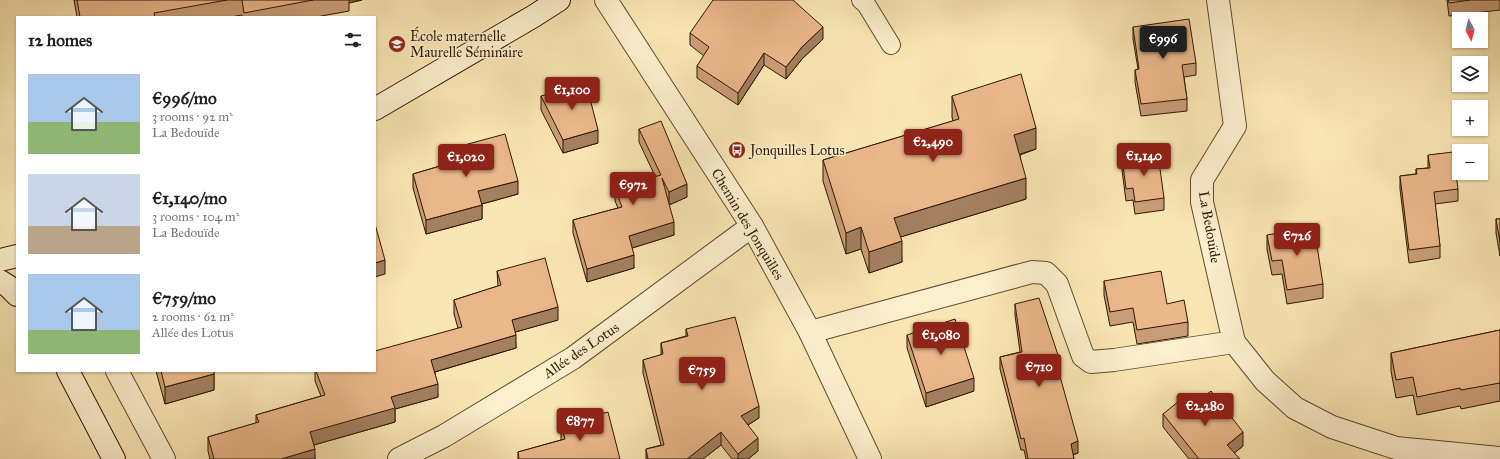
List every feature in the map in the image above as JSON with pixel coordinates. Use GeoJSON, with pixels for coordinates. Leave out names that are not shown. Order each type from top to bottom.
{"type":"FeatureCollection","features":[{"type":"Feature","properties":{"kind":"street"},"geometry":{"type":"LineString","coordinates":[[376,108],[559,0]]}},
{"type":"Feature","properties":{"kind":"street","name":"Chemin des Jonquilles"},"geometry":{"type":"LineString","coordinates":[[606,0],[752,226],[810,332],[870,459]]}},
{"type":"Feature","properties":{"kind":"street","name":"La Bedouïde"},"geometry":{"type":"LineString","coordinates":[[1218,0],[1235,126],[1202,180],[1202,202],[1234,342],[1265,381],[1294,408],[1332,427],[1396,448],[1500,458]]}},
{"type":"Feature","properties":{"kind":"street","name":"Allée des Lotus"},"geometry":{"type":"LineString","coordinates":[[399,459],[444,436],[573,358],[752,226]]}},
{"type":"Feature","properties":{"kind":"street"},"geometry":{"type":"LineString","coordinates":[[0,260],[16,256]]}},
{"type":"Feature","properties":{"kind":"street"},"geometry":{"type":"LineString","coordinates":[[810,332],[1032,272],[1046,273],[1057,284],[1083,356],[1091,362],[1114,360],[1234,342]]}},
{"type":"Feature","properties":{"kind":"street"},"geometry":{"type":"LineString","coordinates":[[0,281],[16,294]]}},
{"type":"Feature","properties":{"kind":"street"},"geometry":{"type":"LineString","coordinates":[[69,372],[114,459]]}},
{"type":"Feature","properties":{"kind":"street"},"geometry":{"type":"LineString","coordinates":[[118,372],[164,459]]}},
{"type":"Feature","properties":{"kind":"lane"},"geometry":{"type":"LineString","coordinates":[[861,0],[866,4],[891,45]]}},
{"type":"Feature","properties":{"kind":"building"},"geometry":{"type":"Polygon","coordinates":[[[77,0],[227,0],[154,13],[155,16],[80,16],[77,0]]]}},
{"type":"Feature","properties":{"kind":"building"},"geometry":{"type":"Polygon","coordinates":[[[242,0],[313,0],[244,13],[242,0]]]}},
{"type":"Feature","properties":{"kind":"building"},"geometry":{"type":"Polygon","coordinates":[[[713,0],[793,0],[823,27],[802,47],[786,67],[764,53],[738,93],[697,66],[709,47],[690,33],[713,0]]]}},
{"type":"Feature","properties":{"kind":"building"},"geometry":{"type":"Polygon","coordinates":[[[1448,0],[1470,0],[1449,3],[1448,0]]]}},
{"type":"Feature","properties":{"kind":"building"},"geometry":{"type":"Polygon","coordinates":[[[1189,19],[1196,63],[1182,65],[1187,99],[1141,104],[1135,70],[1139,69],[1133,27],[1189,19]]]}},
{"type":"Feature","properties":{"kind":"building"},"geometry":{"type":"Polygon","coordinates":[[[1021,74],[1036,128],[1014,135],[1026,178],[894,218],[902,241],[869,252],[861,227],[846,233],[823,160],[959,119],[952,96],[1021,74]]]}},
{"type":"Feature","properties":{"kind":"building"},"geometry":{"type":"Polygon","coordinates":[[[586,83],[598,130],[563,140],[541,96],[586,83]]]}},
{"type":"Feature","properties":{"kind":"building"},"geometry":{"type":"Polygon","coordinates":[[[661,121],[687,184],[669,192],[662,178],[674,222],[629,236],[634,255],[587,269],[573,220],[622,207],[615,188],[661,175],[639,129],[661,121]]]}},
{"type":"Feature","properties":{"kind":"building"},"geometry":{"type":"Polygon","coordinates":[[[505,134],[518,181],[478,191],[482,205],[426,220],[413,174],[461,160],[457,147],[505,134]]]}},
{"type":"Feature","properties":{"kind":"building"},"geometry":{"type":"Polygon","coordinates":[[[1452,152],[1452,180],[1457,180],[1458,189],[1434,192],[1440,246],[1409,250],[1400,176],[1417,174],[1416,169],[1430,168],[1428,155],[1452,152]]]}},
{"type":"Feature","properties":{"kind":"building"},"geometry":{"type":"Polygon","coordinates":[[[1158,154],[1164,198],[1135,202],[1133,188],[1126,189],[1122,157],[1158,154]]]}},
{"type":"Feature","properties":{"kind":"building"},"geometry":{"type":"Polygon","coordinates":[[[1496,219],[1500,219],[1500,242],[1496,219]]]}},
{"type":"Feature","properties":{"kind":"building"},"geometry":{"type":"Polygon","coordinates":[[[1314,227],[1323,284],[1287,290],[1282,260],[1272,261],[1267,235],[1314,227]]]}},
{"type":"Feature","properties":{"kind":"building"},"geometry":{"type":"Polygon","coordinates":[[[376,228],[385,260],[376,263],[376,228]]]}},
{"type":"Feature","properties":{"kind":"building"},"geometry":{"type":"Polygon","coordinates":[[[545,258],[558,307],[512,320],[516,335],[431,360],[438,384],[391,397],[395,408],[310,432],[315,449],[281,459],[214,459],[208,437],[259,422],[256,415],[325,395],[316,372],[376,372],[376,351],[462,327],[454,300],[501,285],[497,271],[545,258]]]}},
{"type":"Feature","properties":{"kind":"building"},"geometry":{"type":"Polygon","coordinates":[[[1161,271],[1167,304],[1184,300],[1188,322],[1137,330],[1133,308],[1110,312],[1104,281],[1161,271]]]}},
{"type":"Feature","properties":{"kind":"building"},"geometry":{"type":"Polygon","coordinates":[[[1039,298],[1060,361],[1056,362],[1078,441],[1071,444],[1074,459],[1028,459],[1024,438],[1021,439],[1000,357],[1022,352],[1015,304],[1039,298]]]}},
{"type":"Feature","properties":{"kind":"building"},"geometry":{"type":"Polygon","coordinates":[[[735,317],[759,406],[741,416],[758,438],[738,454],[721,432],[687,459],[648,459],[646,449],[664,445],[643,360],[663,354],[661,343],[688,336],[686,329],[735,317]]]}},
{"type":"Feature","properties":{"kind":"building"},"geometry":{"type":"Polygon","coordinates":[[[955,319],[974,378],[926,393],[907,335],[955,319]]]}},
{"type":"Feature","properties":{"kind":"building"},"geometry":{"type":"Polygon","coordinates":[[[1500,330],[1500,383],[1461,390],[1460,388],[1417,397],[1413,377],[1396,380],[1391,353],[1500,330]]]}},
{"type":"Feature","properties":{"kind":"building"},"geometry":{"type":"Polygon","coordinates":[[[161,372],[214,372],[214,374],[165,387],[161,372]]]}},
{"type":"Feature","properties":{"kind":"building"},"geometry":{"type":"Polygon","coordinates":[[[1211,391],[1243,432],[1227,445],[1240,459],[1199,459],[1163,414],[1189,393],[1196,403],[1211,391]]]}},
{"type":"Feature","properties":{"kind":"building"},"geometry":{"type":"Polygon","coordinates":[[[608,412],[620,459],[519,459],[518,452],[565,439],[561,425],[608,412]]]}},
{"type":"Feature","properties":{"kind":"place","name":"École maternelle Maurelle Séminaire"},"geometry":{"type":"Point","coordinates":[397,44]}},
{"type":"Feature","properties":{"kind":"place","name":"Jonquilles Lotus"},"geometry":{"type":"Point","coordinates":[737,150]}}]}
